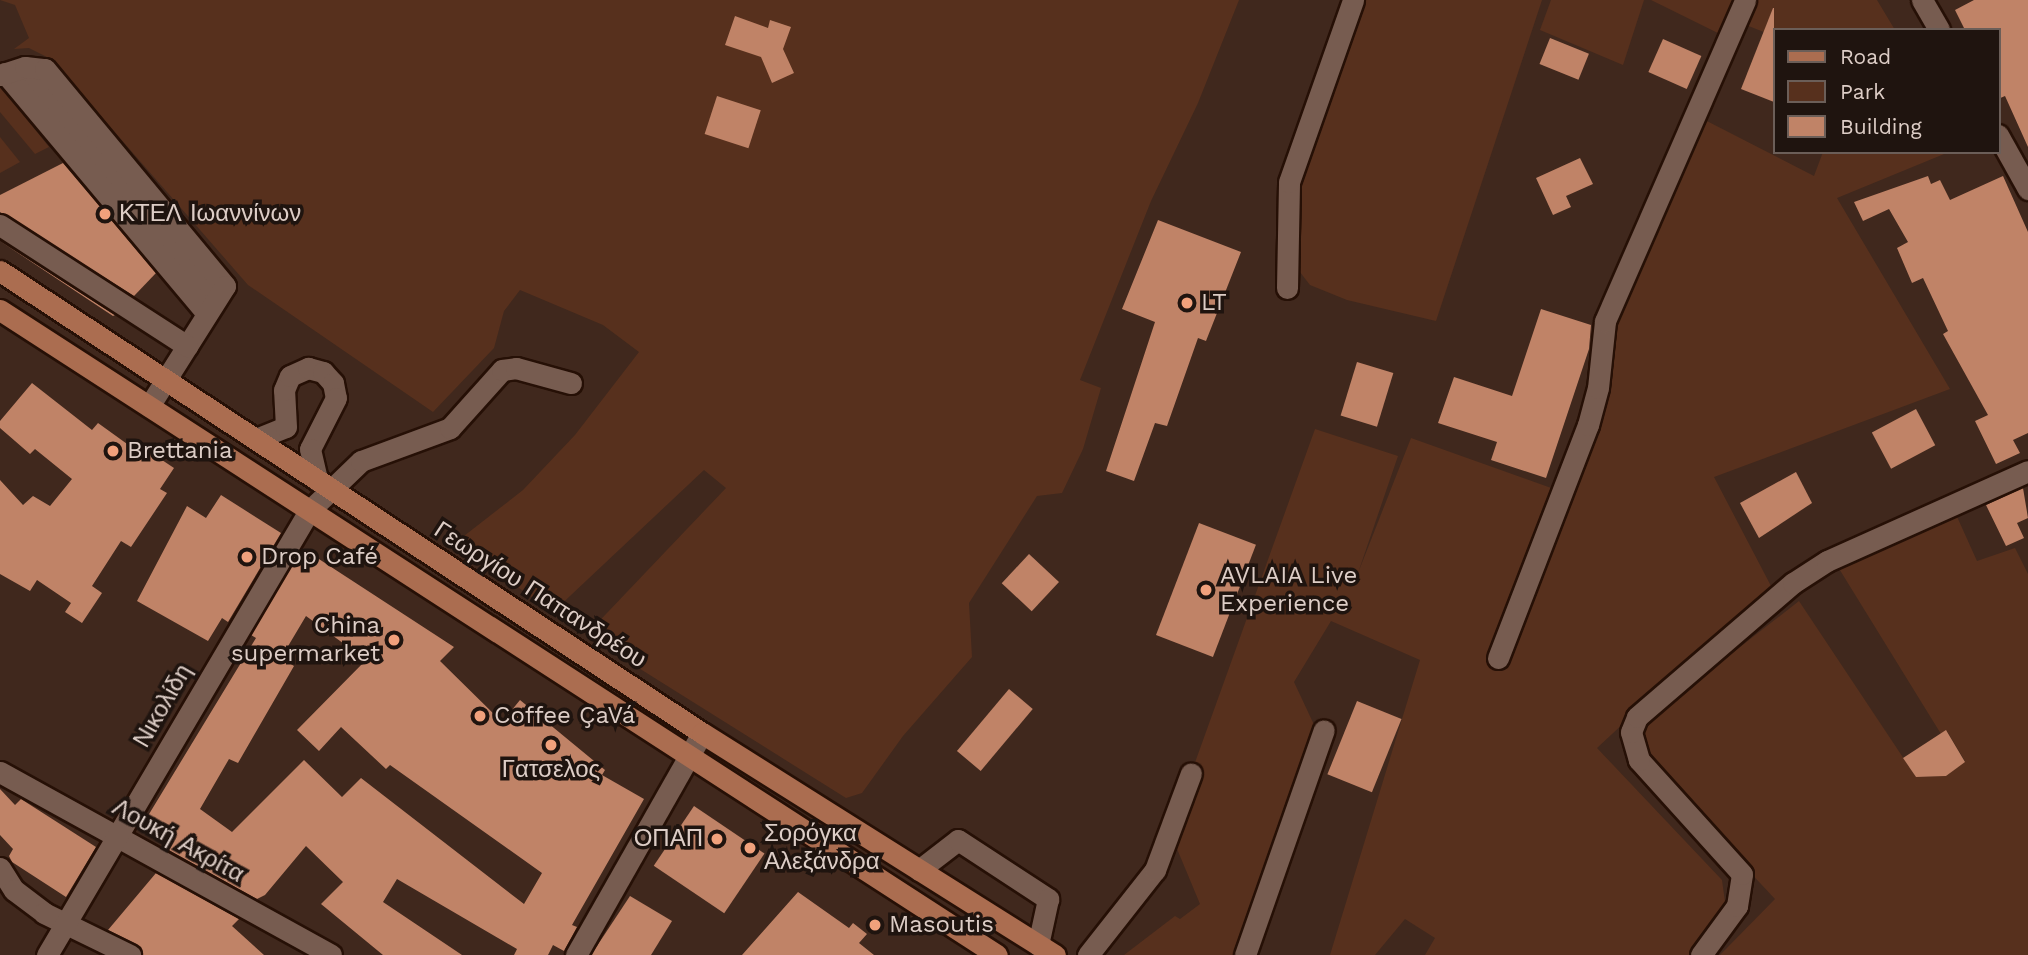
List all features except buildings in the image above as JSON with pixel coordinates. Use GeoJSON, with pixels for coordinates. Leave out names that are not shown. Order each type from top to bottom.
{"type":"FeatureCollection","features":[{"type":"Feature","properties":{"kind":"main road","name":"Γεωργίου Παπανδρέου"},"geometry":{"type":"LineString","coordinates":[[0,271],[702,733],[1047,950]]}},
{"type":"Feature","properties":{"kind":"main road"},"geometry":{"type":"LineString","coordinates":[[0,310],[997,955]]}},
{"type":"Feature","properties":{"kind":"street"},"geometry":{"type":"LineString","coordinates":[[1287,288],[1286,209],[1293,164],[1353,0]]}},
{"type":"Feature","properties":{"kind":"street"},"geometry":{"type":"LineString","coordinates":[[1498,658],[1588,425],[1600,375],[1605,321],[1745,0]]}},
{"type":"Feature","properties":{"kind":"street"},"geometry":{"type":"LineString","coordinates":[[1922,0],[1938,28]]}},
{"type":"Feature","properties":{"kind":"street"},"geometry":{"type":"LineString","coordinates":[[10,72],[45,69],[225,286],[149,406]]}},
{"type":"Feature","properties":{"kind":"street"},"geometry":{"type":"LineString","coordinates":[[10,72],[211,308]]}},
{"type":"Feature","properties":{"kind":"street"},"geometry":{"type":"LineString","coordinates":[[2000,139],[2028,189]]}},
{"type":"Feature","properties":{"kind":"street"},"geometry":{"type":"LineString","coordinates":[[0,225],[187,346]]}},
{"type":"Feature","properties":{"kind":"street"},"geometry":{"type":"LineString","coordinates":[[256,439],[286,427],[284,390],[290,376],[308,368],[323,372],[332,383],[336,398],[310,449],[324,484]]}},
{"type":"Feature","properties":{"kind":"street","name":"Νικολίδη"},"geometry":{"type":"LineString","coordinates":[[47,955],[324,484],[376,453],[422,442],[450,428],[502,370],[516,369],[571,383]]}},
{"type":"Feature","properties":{"kind":"street"},"geometry":{"type":"LineString","coordinates":[[1701,955],[1737,906],[1742,874],[1639,760],[1632,744],[1637,718],[1793,583],[1827,561],[2028,471]]}},
{"type":"Feature","properties":{"kind":"street"},"geometry":{"type":"LineString","coordinates":[[1245,955],[1325,730]]}},
{"type":"Feature","properties":{"kind":"street"},"geometry":{"type":"LineString","coordinates":[[576,955],[702,733]]}},
{"type":"Feature","properties":{"kind":"street","name":"Λουκή Ακρίτα"},"geometry":{"type":"LineString","coordinates":[[0,772],[331,955]]}},
{"type":"Feature","properties":{"kind":"street"},"geometry":{"type":"LineString","coordinates":[[1088,955],[1155,870],[1191,773]]}},
{"type":"Feature","properties":{"kind":"street"},"geometry":{"type":"LineString","coordinates":[[919,870],[958,840],[1048,899],[1047,950]]}},
{"type":"Feature","properties":{"kind":"street"},"geometry":{"type":"LineString","coordinates":[[0,868],[14,890],[66,923],[130,955]]}},
{"type":"Feature","properties":{"kind":"green space"},"geometry":{"type":"Polygon","coordinates":[[[0,0],[1239,0],[1198,103],[1151,201],[1080,380],[1101,388],[1083,449],[1062,493],[1037,496],[969,603],[972,657],[903,736],[862,793],[846,798],[586,635],[726,488],[704,470],[553,612],[455,543],[523,490],[575,435],[639,352],[603,325],[520,290],[504,311],[494,348],[433,412],[248,285],[51,59],[29,48],[14,49],[29,38],[15,5],[0,0]]]}},
{"type":"Feature","properties":{"kind":"green space"},"geometry":{"type":"Polygon","coordinates":[[[1353,0],[1542,0],[1436,321],[1347,300],[1310,285],[1286,254],[1293,164],[1353,0]]]}},
{"type":"Feature","properties":{"kind":"green space"},"geometry":{"type":"Polygon","coordinates":[[[1551,0],[1644,0],[1623,65],[1540,30],[1551,0]]]}},
{"type":"Feature","properties":{"kind":"green space"},"geometry":{"type":"Polygon","coordinates":[[[1651,0],[1740,0],[1728,38],[1651,0]]]}},
{"type":"Feature","properties":{"kind":"green space"},"geometry":{"type":"Polygon","coordinates":[[[1757,0],[1877,0],[1894,28],[1772,28],[1772,35],[1746,25],[1757,0]]]}},
{"type":"Feature","properties":{"kind":"green space"},"geometry":{"type":"Polygon","coordinates":[[[0,85],[49,147],[35,154],[0,112],[0,85]]]}},
{"type":"Feature","properties":{"kind":"green space"},"geometry":{"type":"Polygon","coordinates":[[[1699,117],[1814,176],[1822,154],[1944,154],[1837,198],[1950,389],[1714,477],[1771,586],[1597,748],[1722,880],[1726,909],[1689,955],[1425,955],[1435,938],[1405,919],[1375,955],[1330,955],[1420,660],[1331,621],[1294,682],[1316,729],[1236,955],[1124,955],[1175,916],[1180,919],[1200,904],[1170,832],[1315,429],[1398,456],[1358,573],[1411,438],[1568,494],[1605,338],[1699,117]]]}},
{"type":"Feature","properties":{"kind":"green space"},"geometry":{"type":"Polygon","coordinates":[[[0,137],[20,162],[0,173],[0,137]]]}},
{"type":"Feature","properties":{"kind":"green space"},"geometry":{"type":"Polygon","coordinates":[[[1954,510],[1977,561],[2015,548],[2028,574],[2028,955],[1720,955],[1775,899],[1643,758],[1639,726],[1799,601],[1916,777],[1946,776],[1965,761],[1947,731],[1941,734],[1838,567],[1954,510]]]}},
{"type":"Feature","properties":{"kind":"place","name":"ΚΤΕΛ Ιωαννίνων"},"geometry":{"type":"Point","coordinates":[105,214]}},
{"type":"Feature","properties":{"kind":"place","name":"LT"},"geometry":{"type":"Point","coordinates":[1187,303]}},
{"type":"Feature","properties":{"kind":"place","name":"Brettania"},"geometry":{"type":"Point","coordinates":[113,451]}},
{"type":"Feature","properties":{"kind":"place","name":"Drop Café"},"geometry":{"type":"Point","coordinates":[247,557]}},
{"type":"Feature","properties":{"kind":"place","name":"AVLAIA Live Experience"},"geometry":{"type":"Point","coordinates":[1206,590]}},
{"type":"Feature","properties":{"kind":"place","name":"China supermarket"},"geometry":{"type":"Point","coordinates":[394,640]}},
{"type":"Feature","properties":{"kind":"place","name":"Coffee ÇaVá"},"geometry":{"type":"Point","coordinates":[480,716]}},
{"type":"Feature","properties":{"kind":"place","name":"Γατσελος"},"geometry":{"type":"Point","coordinates":[551,745]}},
{"type":"Feature","properties":{"kind":"place","name":"ΟΠΑΠ"},"geometry":{"type":"Point","coordinates":[717,839]}},
{"type":"Feature","properties":{"kind":"place","name":"Σορόγκα Αλεξάνδρα"},"geometry":{"type":"Point","coordinates":[750,848]}},
{"type":"Feature","properties":{"kind":"place","name":"Masoutis"},"geometry":{"type":"Point","coordinates":[875,925]}}]}
